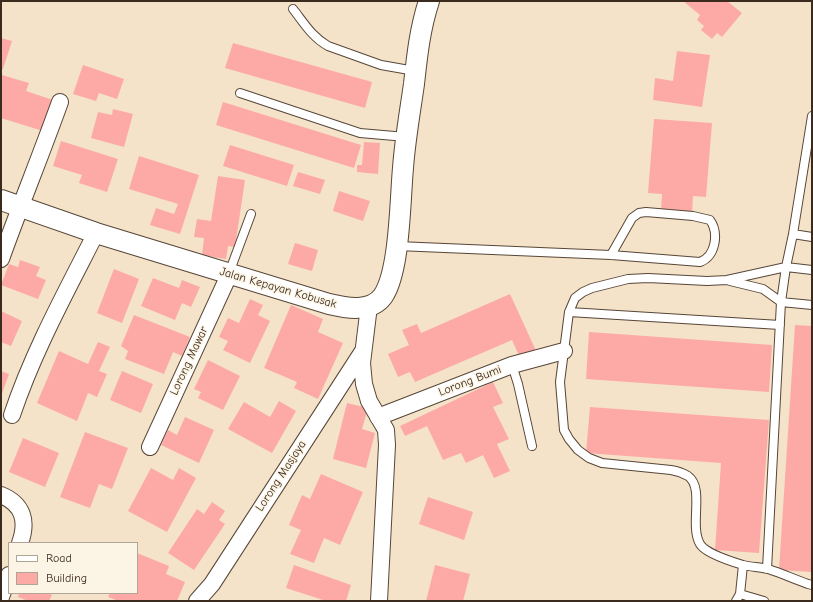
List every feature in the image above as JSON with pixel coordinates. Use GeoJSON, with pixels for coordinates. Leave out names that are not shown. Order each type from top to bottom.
{"type":"FeatureCollection","features":[{"type":"Feature","properties":{"kind":"street"},"geometry":{"type":"LineString","coordinates":[[369,306],[374,304],[382,296],[391,280],[397,246],[406,137],[421,32],[429,1]]}},
{"type":"Feature","properties":{"kind":"street"},"geometry":{"type":"LineString","coordinates":[[1,259],[60,102]]}},
{"type":"Feature","properties":{"kind":"street","name":"Jalan Kepayan Kobusak"},"geometry":{"type":"LineString","coordinates":[[1,200],[96,233],[329,304],[357,308],[369,306]]}},
{"type":"Feature","properties":{"kind":"street"},"geometry":{"type":"LineString","coordinates":[[12,415],[19,394],[39,350],[96,233]]}},
{"type":"Feature","properties":{"kind":"street","name":"Lorong Mawar"},"geometry":{"type":"LineString","coordinates":[[150,447],[229,274]]}},
{"type":"Feature","properties":{"kind":"street","name":"Lorong Masjaya"},"geometry":{"type":"LineString","coordinates":[[369,306],[363,350],[365,392],[386,430],[387,445],[379,601]]}},
{"type":"Feature","properties":{"kind":"street","name":"Lorong Masjaya"},"geometry":{"type":"LineString","coordinates":[[197,601],[212,584],[363,350]]}},
{"type":"Feature","properties":{"kind":"street","name":"Lorong Bumi"},"geometry":{"type":"LineString","coordinates":[[378,417],[512,365],[564,351]]}},
{"type":"Feature","properties":{"kind":"street"},"geometry":{"type":"LineString","coordinates":[[1,495],[16,504],[21,511],[24,519],[24,527],[20,542]]}},
{"type":"Feature","properties":{"kind":"street"},"geometry":{"type":"LineString","coordinates":[[1,597],[8,578]]}},
{"type":"Feature","properties":{"kind":"lane"},"geometry":{"type":"LineString","coordinates":[[293,9],[311,33],[328,46],[381,65],[415,71]]}},
{"type":"Feature","properties":{"kind":"lane"},"geometry":{"type":"LineString","coordinates":[[240,93],[360,134],[406,137]]}},
{"type":"Feature","properties":{"kind":"lane"},"geometry":{"type":"LineString","coordinates":[[767,569],[781,302],[812,116]]}},
{"type":"Feature","properties":{"kind":"lane"},"geometry":{"type":"LineString","coordinates":[[397,246],[611,255],[700,262],[706,260],[710,255],[714,243],[714,226],[710,220],[693,216],[646,212],[639,213],[632,218],[611,255]]}},
{"type":"Feature","properties":{"kind":"lane"},"geometry":{"type":"LineString","coordinates":[[229,274],[250,214]]}},
{"type":"Feature","properties":{"kind":"lane"},"geometry":{"type":"LineString","coordinates":[[793,234],[812,237]]}},
{"type":"Feature","properties":{"kind":"lane"},"geometry":{"type":"LineString","coordinates":[[812,270],[786,267],[726,280],[707,281],[648,278],[628,279],[607,283],[583,292],[575,298],[569,312],[560,382],[564,430],[578,450],[589,458],[602,463],[671,470],[690,477],[696,492],[695,527],[700,544],[708,552],[743,565],[767,569],[812,585]]}},
{"type":"Feature","properties":{"kind":"lane"},"geometry":{"type":"LineString","coordinates":[[726,280],[763,289],[781,302],[812,305]]}},
{"type":"Feature","properties":{"kind":"lane"},"geometry":{"type":"LineString","coordinates":[[569,312],[780,325]]}},
{"type":"Feature","properties":{"kind":"lane"},"geometry":{"type":"LineString","coordinates":[[512,365],[518,384],[532,446]]}},
{"type":"Feature","properties":{"kind":"lane"},"geometry":{"type":"LineString","coordinates":[[743,565],[738,597],[764,601]]}},
{"type":"Feature","properties":{"kind":"building"},"geometry":{"type":"Polygon","coordinates":[[[683,1],[727,1],[742,13],[722,37],[717,33],[712,39],[701,30],[704,26],[697,20],[700,15],[683,1]]]}},
{"type":"Feature","properties":{"kind":"building"},"geometry":{"type":"Polygon","coordinates":[[[1,38],[12,41],[3,69],[1,69],[1,38]]]}},
{"type":"Feature","properties":{"kind":"building"},"geometry":{"type":"Polygon","coordinates":[[[233,43],[372,82],[365,108],[225,68],[233,43]]]}},
{"type":"Feature","properties":{"kind":"building"},"geometry":{"type":"Polygon","coordinates":[[[677,51],[710,55],[702,107],[653,100],[655,78],[673,81],[677,51]]]}},
{"type":"Feature","properties":{"kind":"building"},"geometry":{"type":"Polygon","coordinates":[[[83,65],[124,79],[117,99],[99,93],[96,101],[73,94],[83,65]]]}},
{"type":"Feature","properties":{"kind":"building"},"geometry":{"type":"Polygon","coordinates":[[[2,75],[29,83],[26,91],[53,100],[43,131],[1,118],[2,75]]]}},
{"type":"Feature","properties":{"kind":"building"},"geometry":{"type":"Polygon","coordinates":[[[223,102],[361,145],[354,168],[216,125],[223,102]]]}},
{"type":"Feature","properties":{"kind":"building"},"geometry":{"type":"Polygon","coordinates":[[[113,109],[133,114],[124,147],[91,138],[98,112],[112,115],[113,109]]]}},
{"type":"Feature","properties":{"kind":"building"},"geometry":{"type":"Polygon","coordinates":[[[654,119],[712,123],[706,197],[693,196],[692,213],[661,211],[662,194],[648,193],[654,119]]]}},
{"type":"Feature","properties":{"kind":"building"},"geometry":{"type":"Polygon","coordinates":[[[61,141],[118,159],[107,192],[79,183],[82,175],[53,166],[61,141]]]}},
{"type":"Feature","properties":{"kind":"building"},"geometry":{"type":"Polygon","coordinates":[[[364,142],[380,143],[378,174],[357,172],[357,165],[362,165],[364,142]]]}},
{"type":"Feature","properties":{"kind":"building"},"geometry":{"type":"Polygon","coordinates":[[[230,145],[294,165],[287,186],[223,166],[230,145]]]}},
{"type":"Feature","properties":{"kind":"building"},"geometry":{"type":"Polygon","coordinates":[[[139,156],[199,175],[180,234],[150,225],[156,208],[174,214],[178,204],[129,189],[139,156]]]}},
{"type":"Feature","properties":{"kind":"building"},"geometry":{"type":"Polygon","coordinates":[[[298,172],[325,180],[320,194],[293,186],[298,172]]]}},
{"type":"Feature","properties":{"kind":"building"},"geometry":{"type":"Polygon","coordinates":[[[218,176],[245,180],[235,247],[228,246],[226,259],[202,255],[204,238],[194,237],[197,219],[211,221],[218,176]]]}},
{"type":"Feature","properties":{"kind":"building"},"geometry":{"type":"Polygon","coordinates":[[[339,191],[370,201],[363,221],[333,211],[339,191]]]}},
{"type":"Feature","properties":{"kind":"building"},"geometry":{"type":"Polygon","coordinates":[[[295,243],[318,250],[312,271],[288,264],[295,243]]]}},
{"type":"Feature","properties":{"kind":"building"},"geometry":{"type":"Polygon","coordinates":[[[20,260],[40,267],[36,276],[46,280],[38,299],[1,285],[9,264],[18,267],[20,260]]]}},
{"type":"Feature","properties":{"kind":"building"},"geometry":{"type":"Polygon","coordinates":[[[114,269],[139,279],[122,323],[97,313],[114,269]]]}},
{"type":"Feature","properties":{"kind":"building"},"geometry":{"type":"Polygon","coordinates":[[[153,278],[179,288],[182,280],[200,287],[191,307],[182,303],[175,320],[141,306],[153,278]]]}},
{"type":"Feature","properties":{"kind":"building"},"geometry":{"type":"Polygon","coordinates":[[[510,294],[537,353],[521,360],[512,340],[415,382],[410,372],[398,377],[388,354],[409,345],[402,330],[417,324],[421,333],[510,294]]]}},
{"type":"Feature","properties":{"kind":"building"},"geometry":{"type":"Polygon","coordinates":[[[250,299],[263,305],[258,315],[270,321],[250,363],[223,350],[228,341],[219,337],[228,318],[239,323],[250,299]]]}},
{"type":"Feature","properties":{"kind":"building"},"geometry":{"type":"Polygon","coordinates":[[[291,305],[323,319],[318,332],[343,343],[318,399],[294,388],[297,382],[264,368],[291,305]]]}},
{"type":"Feature","properties":{"kind":"building"},"geometry":{"type":"Polygon","coordinates":[[[1,311],[22,321],[11,346],[1,342],[1,311]]]}},
{"type":"Feature","properties":{"kind":"building"},"geometry":{"type":"Polygon","coordinates":[[[134,315],[190,337],[182,356],[173,352],[164,374],[125,359],[128,351],[121,346],[134,315]]]}},
{"type":"Feature","properties":{"kind":"building"},"geometry":{"type":"Polygon","coordinates":[[[795,325],[812,326],[812,572],[779,570],[795,325]]]}},
{"type":"Feature","properties":{"kind":"building"},"geometry":{"type":"Polygon","coordinates":[[[589,332],[772,345],[769,392],[586,379],[589,332]]]}},
{"type":"Feature","properties":{"kind":"building"},"geometry":{"type":"Polygon","coordinates":[[[98,342],[110,347],[99,371],[107,374],[97,397],[88,393],[77,421],[37,403],[59,351],[88,364],[98,342]]]}},
{"type":"Feature","properties":{"kind":"building"},"geometry":{"type":"Polygon","coordinates":[[[208,360],[240,376],[223,410],[198,398],[201,392],[194,389],[208,360]]]}},
{"type":"Feature","properties":{"kind":"building"},"geometry":{"type":"Polygon","coordinates":[[[1,371],[9,374],[1,396],[1,371]]]}},
{"type":"Feature","properties":{"kind":"building"},"geometry":{"type":"Polygon","coordinates":[[[122,371],[153,384],[141,413],[110,400],[122,371]]]}},
{"type":"Feature","properties":{"kind":"building"},"geometry":{"type":"Polygon","coordinates":[[[493,382],[503,403],[493,407],[509,439],[497,444],[510,471],[494,478],[483,455],[466,463],[461,453],[443,460],[427,426],[405,436],[400,426],[493,382]]]}},
{"type":"Feature","properties":{"kind":"building"},"geometry":{"type":"Polygon","coordinates":[[[279,401],[296,411],[272,453],[228,429],[244,402],[270,417],[279,401]]]}},
{"type":"Feature","properties":{"kind":"building"},"geometry":{"type":"Polygon","coordinates":[[[347,403],[368,408],[362,429],[375,433],[366,468],[333,459],[347,403]]]}},
{"type":"Feature","properties":{"kind":"building"},"geometry":{"type":"Polygon","coordinates":[[[590,407],[769,420],[759,553],[715,550],[721,463],[586,453],[590,407]]]}},
{"type":"Feature","properties":{"kind":"building"},"geometry":{"type":"Polygon","coordinates":[[[185,417],[214,430],[199,463],[161,445],[168,430],[177,435],[185,417]]]}},
{"type":"Feature","properties":{"kind":"building"},"geometry":{"type":"Polygon","coordinates":[[[85,432],[128,448],[112,489],[99,484],[90,508],[60,497],[85,432]]]}},
{"type":"Feature","properties":{"kind":"building"},"geometry":{"type":"Polygon","coordinates":[[[23,438],[59,453],[45,487],[9,472],[23,438]]]}},
{"type":"Feature","properties":{"kind":"building"},"geometry":{"type":"Polygon","coordinates":[[[151,468],[173,480],[179,468],[196,478],[167,532],[128,511],[151,468]]]}},
{"type":"Feature","properties":{"kind":"building"},"geometry":{"type":"Polygon","coordinates":[[[321,474],[363,492],[340,545],[324,538],[314,563],[290,554],[301,530],[289,525],[302,495],[310,499],[321,474]]]}},
{"type":"Feature","properties":{"kind":"building"},"geometry":{"type":"Polygon","coordinates":[[[428,497],[473,512],[464,540],[419,524],[428,497]]]}},
{"type":"Feature","properties":{"kind":"building"},"geometry":{"type":"Polygon","coordinates":[[[212,502],[225,511],[219,520],[225,524],[194,570],[168,553],[197,509],[204,514],[212,502]]]}},
{"type":"Feature","properties":{"kind":"building"},"geometry":{"type":"Polygon","coordinates":[[[138,553],[169,566],[166,574],[185,582],[177,601],[118,601],[108,597],[110,594],[138,594],[138,553]]]}},
{"type":"Feature","properties":{"kind":"building"},"geometry":{"type":"Polygon","coordinates":[[[294,565],[351,585],[346,601],[326,601],[286,588],[294,565]]]}},
{"type":"Feature","properties":{"kind":"building"},"geometry":{"type":"Polygon","coordinates":[[[435,565],[470,574],[463,601],[426,601],[435,565]]]}},
{"type":"Feature","properties":{"kind":"building"},"geometry":{"type":"Polygon","coordinates":[[[19,594],[52,595],[49,601],[28,601],[18,597],[19,594]]]}}]}
